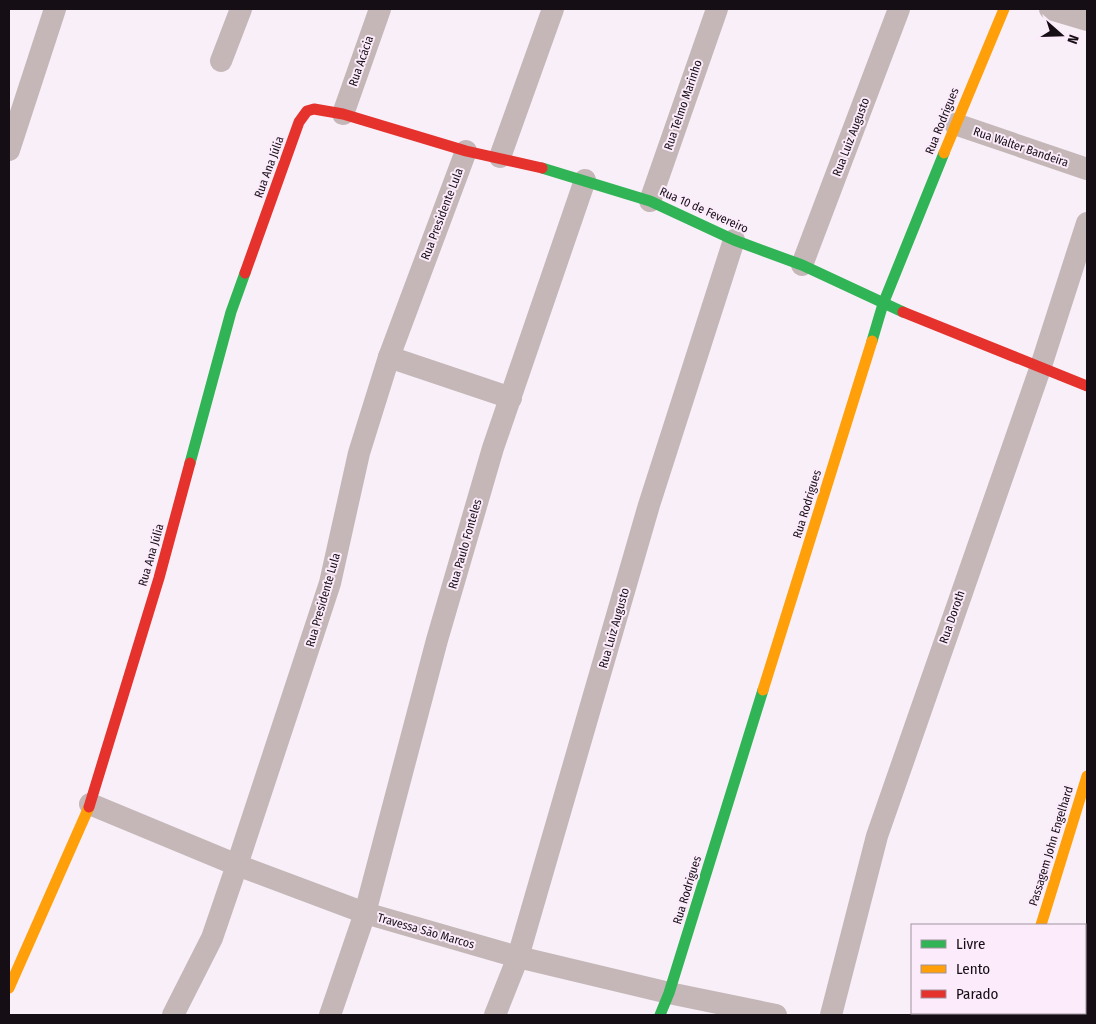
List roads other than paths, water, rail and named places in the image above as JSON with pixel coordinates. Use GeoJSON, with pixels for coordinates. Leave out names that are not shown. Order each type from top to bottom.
{"type":"FeatureCollection","features":[{"type":"Feature","properties":{"kind":"street"},"geometry":{"type":"LineString","coordinates":[[9,150],[55,9]]}},
{"type":"Feature","properties":{"kind":"street"},"geometry":{"type":"LineString","coordinates":[[221,60],[241,9]]}},
{"type":"Feature","properties":{"kind":"street","name":"Rua Acácia"},"geometry":{"type":"LineString","coordinates":[[343,114],[380,9]]}},
{"type":"Feature","properties":{"kind":"street"},"geometry":{"type":"LineString","coordinates":[[500,157],[553,9]]}},
{"type":"Feature","properties":{"kind":"street","name":"Rua Telmo Marinho"},"geometry":{"type":"LineString","coordinates":[[650,201],[717,9]]}},
{"type":"Feature","properties":{"kind":"street","name":"Rua Luiz Augusto"},"geometry":{"type":"LineString","coordinates":[[802,265],[899,9]]}},
{"type":"Feature","properties":{"kind":"street","name":"Rua Rodrigues"},"geometry":{"type":"LineString","coordinates":[[660,1015],[670,994],[883,304],[955,124],[1004,9]]}},
{"type":"Feature","properties":{"kind":"street"},"geometry":{"type":"LineString","coordinates":[[1050,9],[1087,20]]}},
{"type":"Feature","properties":{"kind":"street","name":"Rua 10 de Fevereiro"},"geometry":{"type":"LineString","coordinates":[[299,122],[307,111],[314,109],[343,114],[466,151],[500,157],[585,180],[650,201],[734,240],[802,265],[883,304],[1040,369],[1087,386]]}},
{"type":"Feature","properties":{"kind":"street","name":"Rua Ana Júlia"},"geometry":{"type":"LineString","coordinates":[[9,988],[90,804],[159,578],[231,312],[299,122]]}},
{"type":"Feature","properties":{"kind":"street","name":"Rua Walter Bandeira"},"geometry":{"type":"LineString","coordinates":[[955,124],[1087,169]]}},
{"type":"Feature","properties":{"kind":"street","name":"Rua Presidente Lula"},"geometry":{"type":"LineString","coordinates":[[173,1015],[212,938],[237,865],[330,583],[359,453],[389,356],[466,151]]}},
{"type":"Feature","properties":{"kind":"street","name":"Rua Paulo Fonteles"},"geometry":{"type":"LineString","coordinates":[[365,913],[438,640],[493,448],[585,180]]}},
{"type":"Feature","properties":{"kind":"street","name":"Rua Doroth"},"geometry":{"type":"LineString","coordinates":[[831,1015],[877,836],[1040,369],[1087,223]]}},
{"type":"Feature","properties":{"kind":"street","name":"Rua Luiz Augusto"},"geometry":{"type":"LineString","coordinates":[[495,1015],[518,957],[649,505],[734,240]]}},
{"type":"Feature","properties":{"kind":"street"},"geometry":{"type":"LineString","coordinates":[[389,356],[511,398]]}},
{"type":"Feature","properties":{"kind":"street","name":"Passagem John Engelhard"},"geometry":{"type":"LineString","coordinates":[[1041,924],[1087,776]]}},
{"type":"Feature","properties":{"kind":"street","name":"Travessa São Marcos"},"geometry":{"type":"LineString","coordinates":[[90,804],[237,865],[365,913],[518,957],[670,994],[776,1015]]}},
{"type":"Feature","properties":{"kind":"street"},"geometry":{"type":"LineString","coordinates":[[330,1015],[365,913]]}}]}
